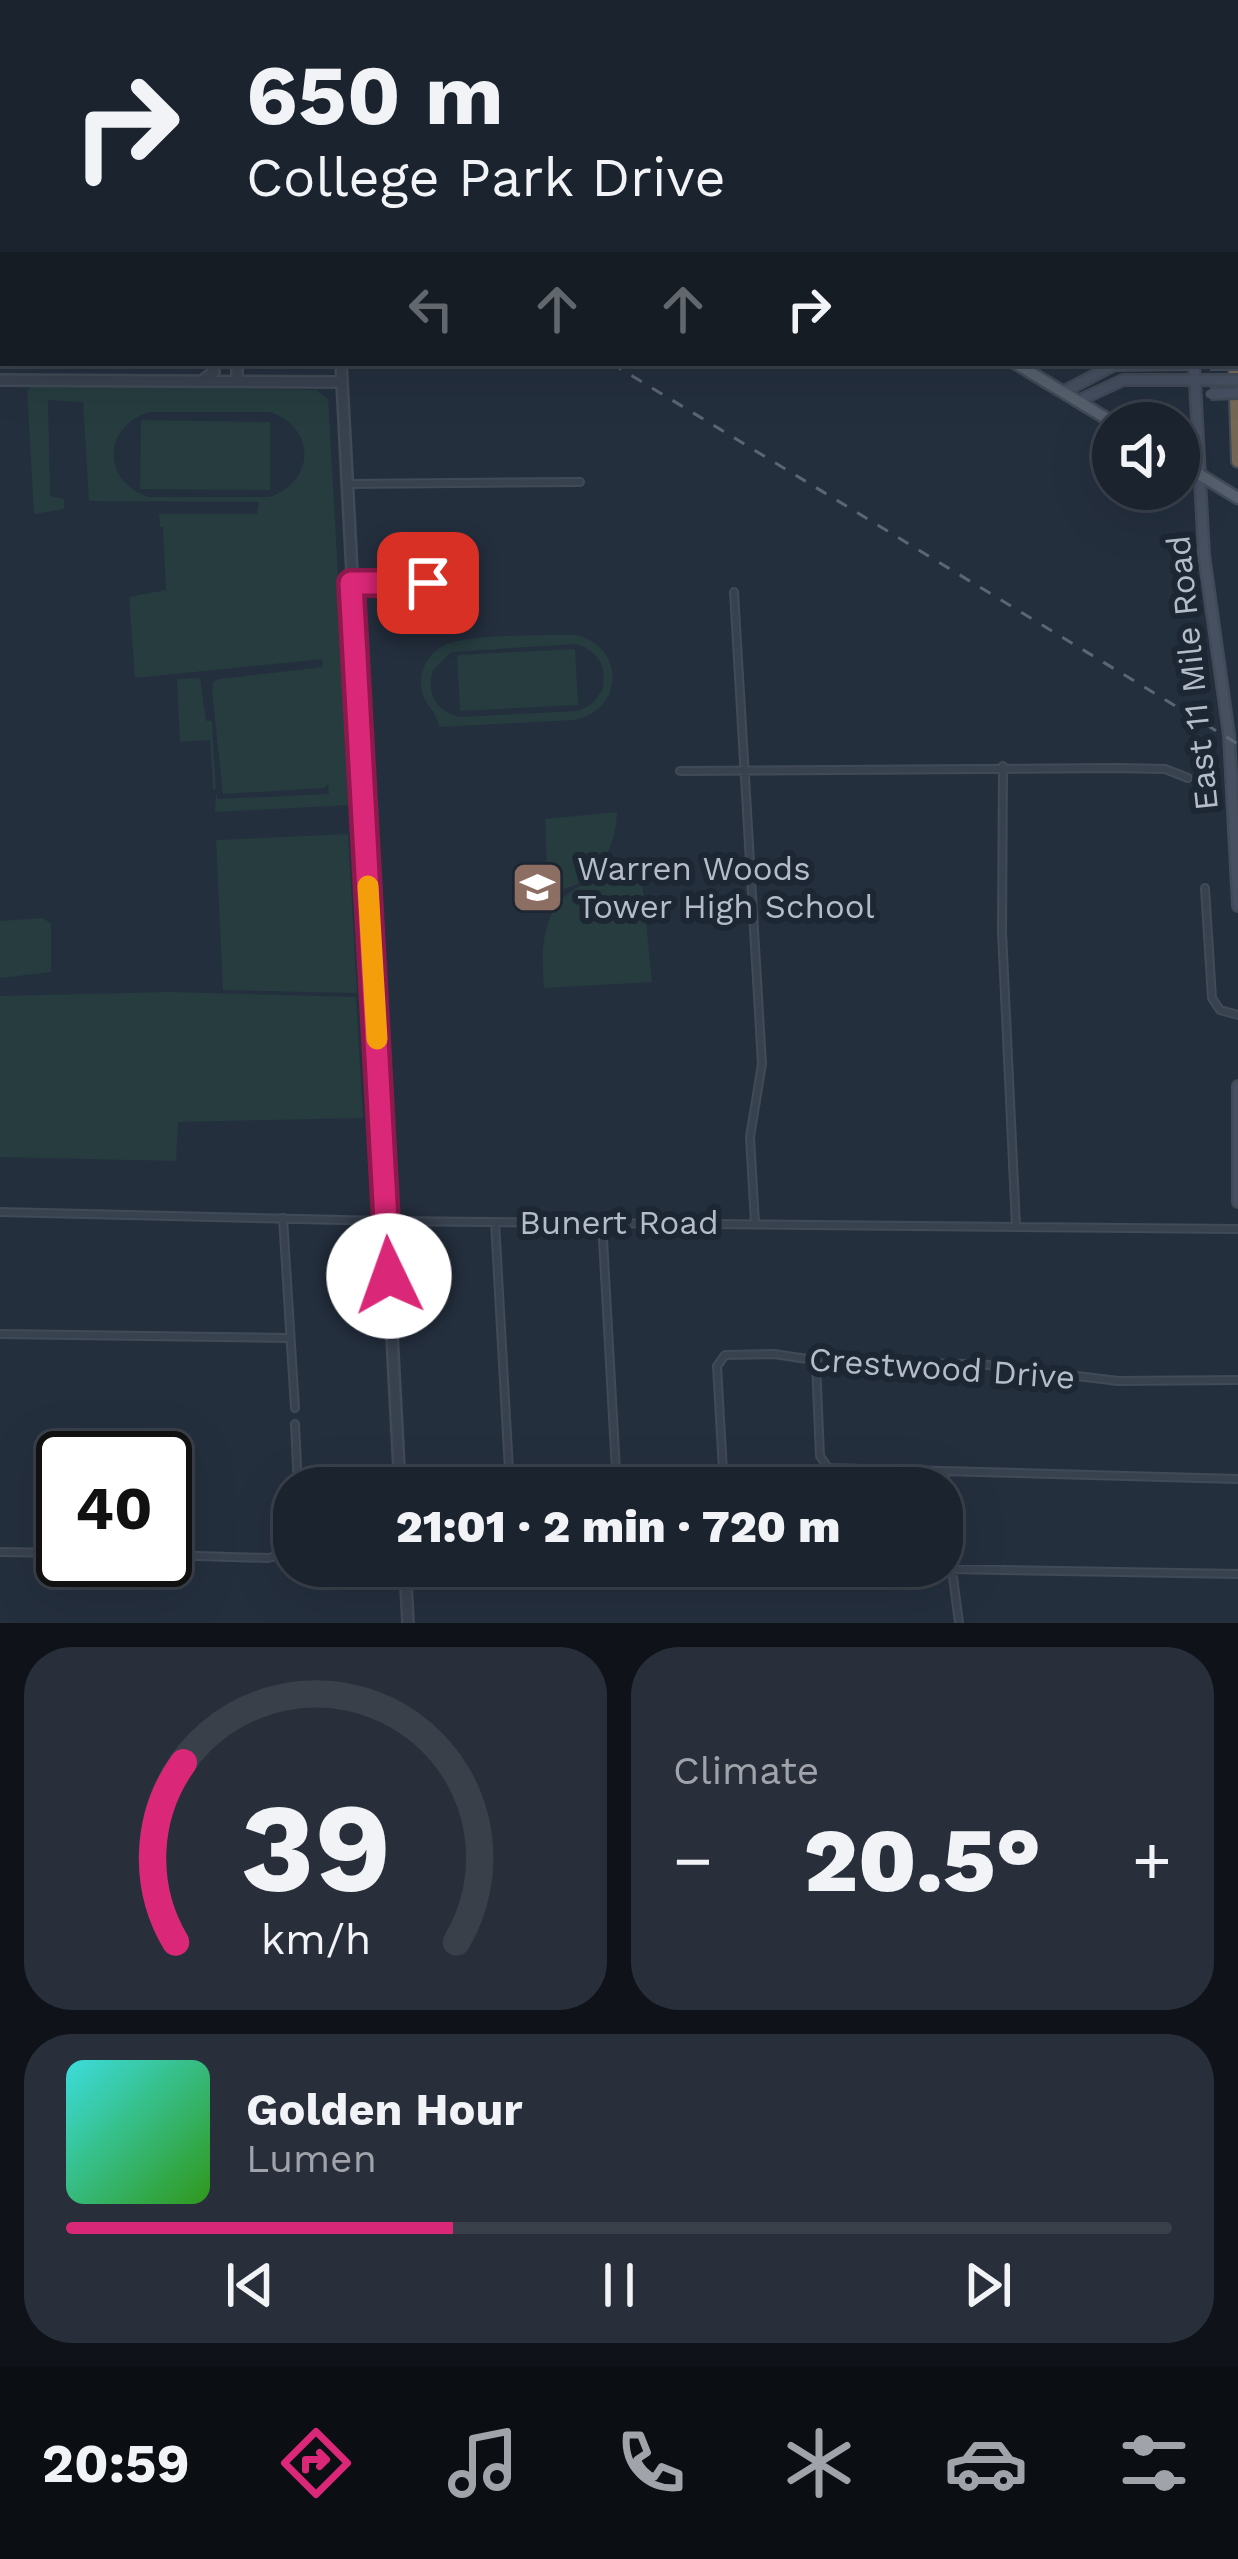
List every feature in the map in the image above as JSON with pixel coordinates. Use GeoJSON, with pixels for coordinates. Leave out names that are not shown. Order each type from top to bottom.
{"type":"FeatureCollection","features":[{"type":"Feature","properties":{"kind":"highway"},"geometry":{"type":"LineString","coordinates":[[1237,366],[1238,461]]}},
{"type":"Feature","properties":{"kind":"main road"},"geometry":{"type":"LineString","coordinates":[[1020,366],[1092,410]]}},
{"type":"Feature","properties":{"kind":"main road"},"geometry":{"type":"LineString","coordinates":[[1063,392],[1112,366]]}},
{"type":"Feature","properties":{"kind":"main road","name":"East 11 Mile Road"},"geometry":{"type":"LineString","coordinates":[[1194,366],[1196,402]]}},
{"type":"Feature","properties":{"kind":"main road"},"geometry":{"type":"LineString","coordinates":[[1078,401],[1123,380],[1238,380]]}},
{"type":"Feature","properties":{"kind":"main road"},"geometry":{"type":"LineString","coordinates":[[1200,403],[1210,394],[1238,393]]}},
{"type":"Feature","properties":{"kind":"main road"},"geometry":{"type":"LineString","coordinates":[[1200,474],[1238,498]]}},
{"type":"Feature","properties":{"kind":"main road","name":"East 11 Mile Road"},"geometry":{"type":"LineString","coordinates":[[1200,474],[1206,571],[1227,706],[1238,906]]}},
{"type":"Feature","properties":{"kind":"main road"},"geometry":{"type":"LineString","coordinates":[[1238,1086],[1238,1202]]}},
{"type":"Feature","properties":{"kind":"street"},"geometry":{"type":"LineString","coordinates":[[198,381],[212,376],[213,366]]}},
{"type":"Feature","properties":{"kind":"street"},"geometry":{"type":"LineString","coordinates":[[237,366],[237,381]]}},
{"type":"Feature","properties":{"kind":"street"},"geometry":{"type":"LineString","coordinates":[[341,366],[399,1467]]}},
{"type":"Feature","properties":{"kind":"street"},"geometry":{"type":"LineString","coordinates":[[0,380],[341,382]]}},
{"type":"Feature","properties":{"kind":"street"},"geometry":{"type":"LineString","coordinates":[[345,484],[580,482]]}},
{"type":"Feature","properties":{"kind":"street"},"geometry":{"type":"LineString","coordinates":[[351,583],[466,583]]}},
{"type":"Feature","properties":{"kind":"street"},"geometry":{"type":"LineString","coordinates":[[734,592],[761,1064],[750,1137],[755,1223]]}},
{"type":"Feature","properties":{"kind":"street"},"geometry":{"type":"LineString","coordinates":[[1003,766],[1002,932],[1016,1226]]}},
{"type":"Feature","properties":{"kind":"street"},"geometry":{"type":"LineString","coordinates":[[680,771],[1003,766],[1165,769],[1187,778]]}},
{"type":"Feature","properties":{"kind":"street"},"geometry":{"type":"LineString","coordinates":[[1205,888],[1213,998],[1220,1010],[1238,1015]]}},
{"type":"Feature","properties":{"kind":"street","name":"Bunert Road"},"geometry":{"type":"LineString","coordinates":[[0,1212],[386,1221],[1238,1229]]}},
{"type":"Feature","properties":{"kind":"street"},"geometry":{"type":"LineString","coordinates":[[283,1218],[295,1408]]}},
{"type":"Feature","properties":{"kind":"street"},"geometry":{"type":"LineString","coordinates":[[495,1221],[509,1467]]}},
{"type":"Feature","properties":{"kind":"street"},"geometry":{"type":"LineString","coordinates":[[602,1222],[615,1467]]}},
{"type":"Feature","properties":{"kind":"street"},"geometry":{"type":"LineString","coordinates":[[0,1334],[290,1338]]}},
{"type":"Feature","properties":{"kind":"street","name":"Crestwood Drive"},"geometry":{"type":"LineString","coordinates":[[723,1467],[719,1359],[731,1354],[816,1362],[980,1364],[1118,1381],[1238,1380]]}},
{"type":"Feature","properties":{"kind":"street"},"geometry":{"type":"LineString","coordinates":[[816,1362],[824,1466],[848,1467]]}},
{"type":"Feature","properties":{"kind":"street"},"geometry":{"type":"LineString","coordinates":[[295,1424],[297,1467]]}},
{"type":"Feature","properties":{"kind":"street"},"geometry":{"type":"LineString","coordinates":[[963,1471],[1238,1479]]}},
{"type":"Feature","properties":{"kind":"street"},"geometry":{"type":"LineString","coordinates":[[0,1552],[36,1553]]}},
{"type":"Feature","properties":{"kind":"street"},"geometry":{"type":"LineString","coordinates":[[192,1557],[273,1557]]}},
{"type":"Feature","properties":{"kind":"street"},"geometry":{"type":"LineString","coordinates":[[963,1569],[1238,1574]]}},
{"type":"Feature","properties":{"kind":"street"},"geometry":{"type":"LineString","coordinates":[[406,1587],[408,1623]]}},
{"type":"Feature","properties":{"kind":"street"},"geometry":{"type":"LineString","coordinates":[[954,1587],[959,1623]]}},
{"type":"Feature","properties":{"kind":"green space"},"geometry":{"type":"Polygon","coordinates":[[[37,384],[316,390],[328,399],[351,805],[215,812],[216,793],[218,799],[329,794],[328,784],[324,788],[223,794],[212,691],[213,682],[219,679],[323,667],[322,659],[135,678],[129,597],[166,590],[159,514],[257,514],[259,502],[89,501],[83,402],[48,400],[50,496],[64,499],[64,509],[34,514],[27,390],[37,384]],[[149,412],[123,430],[116,442],[116,467],[134,490],[149,497],[269,497],[295,479],[304,455],[296,430],[270,412],[149,412]]]}},
{"type":"Feature","properties":{"kind":"green space"},"geometry":{"type":"Polygon","coordinates":[[[141,420],[270,422],[270,490],[140,489],[141,420]]]}},
{"type":"Feature","properties":{"kind":"green space"},"geometry":{"type":"Polygon","coordinates":[[[576,635],[604,652],[611,665],[610,692],[590,714],[574,720],[439,727],[421,685],[424,667],[438,649],[469,639],[576,635]],[[575,644],[451,652],[433,670],[432,693],[439,706],[460,717],[578,711],[592,704],[604,683],[600,661],[575,644]]]}},
{"type":"Feature","properties":{"kind":"green space"},"geometry":{"type":"Polygon","coordinates":[[[575,649],[578,705],[460,711],[457,655],[575,649]]]}},
{"type":"Feature","properties":{"kind":"green space"},"geometry":{"type":"Polygon","coordinates":[[[200,678],[206,721],[212,721],[216,789],[210,740],[180,742],[177,679],[200,678]]]}},
{"type":"Feature","properties":{"kind":"green space"},"geometry":{"type":"Polygon","coordinates":[[[617,812],[612,842],[599,867],[578,884],[548,891],[545,819],[617,812]]]}},
{"type":"Feature","properties":{"kind":"green space"},"geometry":{"type":"Polygon","coordinates":[[[348,834],[357,993],[223,990],[216,840],[348,834]]]}},
{"type":"Feature","properties":{"kind":"green space"},"geometry":{"type":"Polygon","coordinates":[[[641,873],[652,982],[544,988],[545,937],[560,902],[591,881],[641,873]]]}},
{"type":"Feature","properties":{"kind":"green space"},"geometry":{"type":"Polygon","coordinates":[[[43,918],[51,924],[51,972],[0,978],[0,921],[43,918]]]}},
{"type":"Feature","properties":{"kind":"green space"},"geometry":{"type":"Polygon","coordinates":[[[170,992],[356,997],[363,1118],[178,1122],[176,1161],[0,1157],[0,996],[170,992]]]}},
{"type":"Feature","properties":{"kind":"railway"},"geometry":{"type":"LineString","coordinates":[[616,366],[1238,744]]}},
{"type":"Feature","properties":{"kind":"slow traffic"},"geometry":{"type":"LineString","coordinates":[[368,886],[377,1039]]}},
{"type":"Feature","properties":{"kind":"place","name":"Warren Woods Tower High School"},"geometry":{"type":"Point","coordinates":[538,887]}},
{"type":"Feature","properties":{"kind":"route"},"geometry":{"type":"LineString","coordinates":[[389,1276],[351,583],[428,583]]}}]}
